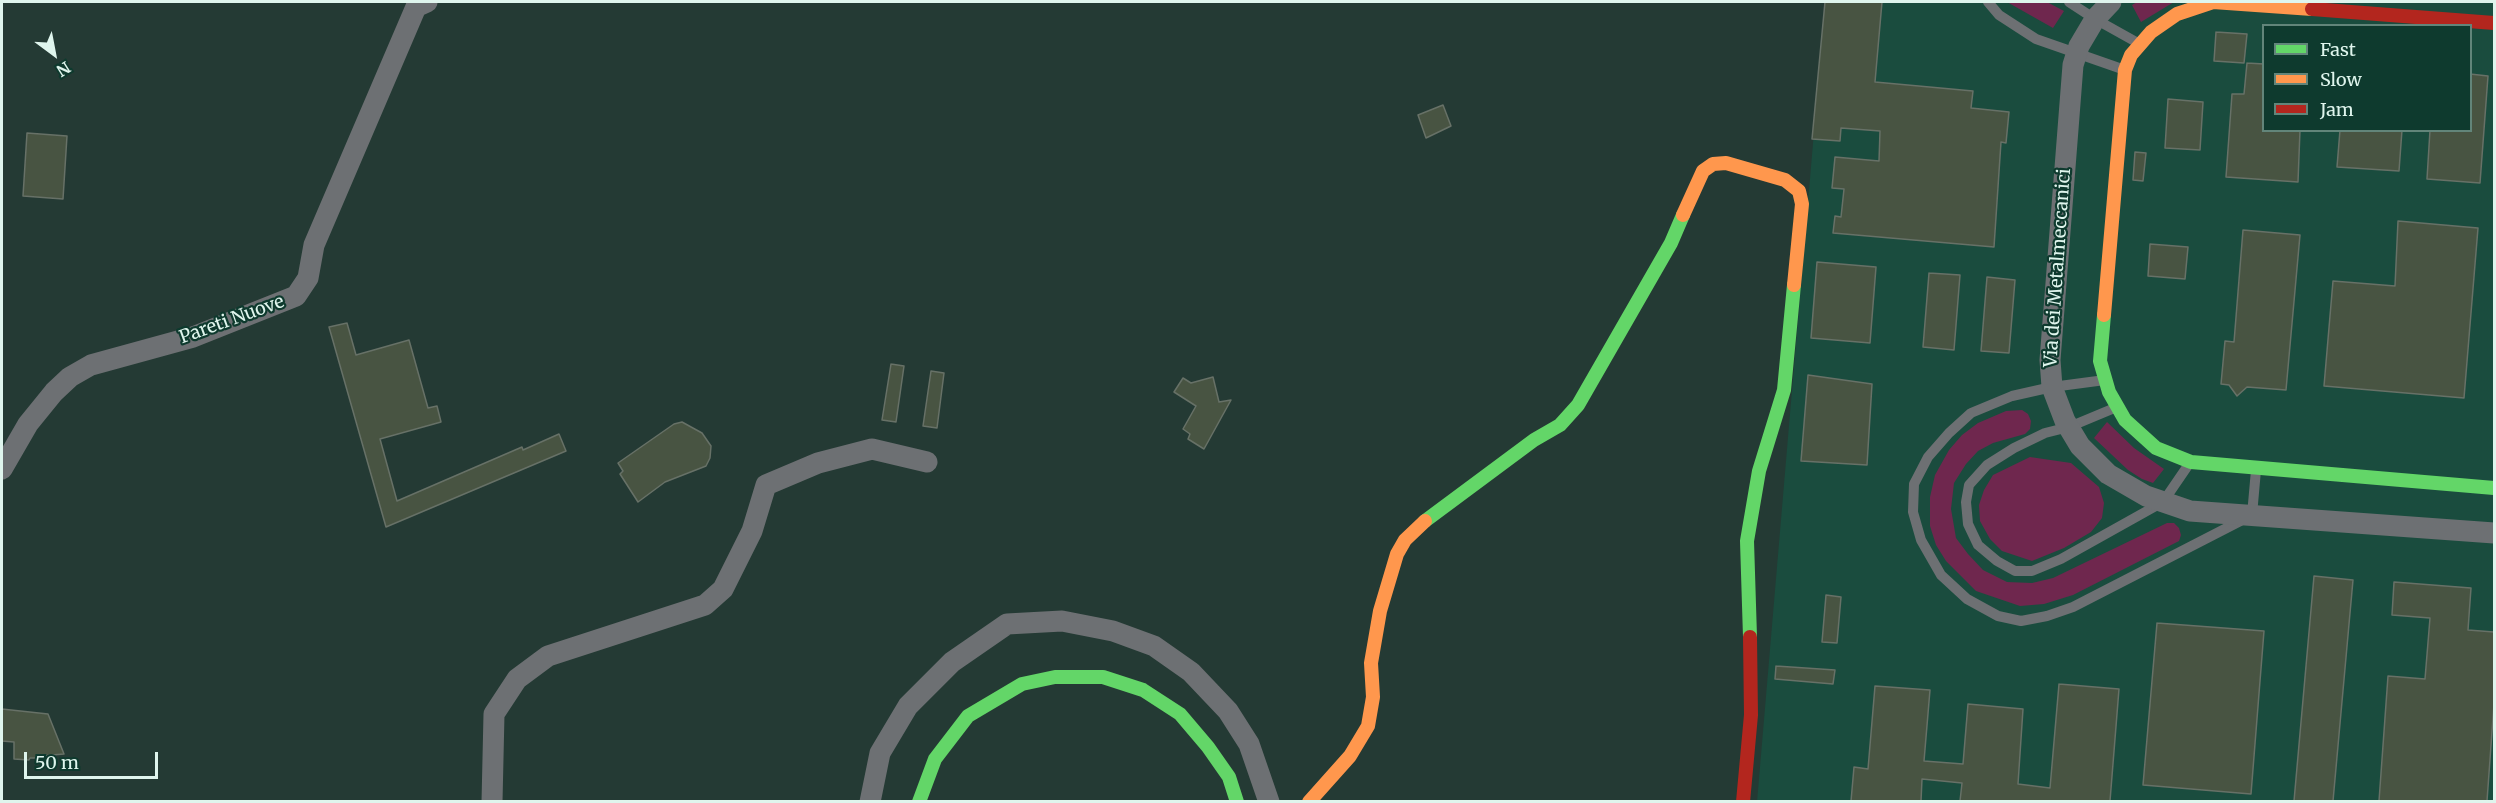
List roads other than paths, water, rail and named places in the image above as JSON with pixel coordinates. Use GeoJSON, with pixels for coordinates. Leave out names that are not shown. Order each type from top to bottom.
{"type":"FeatureCollection","features":[{"type":"Feature","properties":{"kind":"main road"},"geometry":{"type":"LineString","coordinates":[[2494,23],[2282,4],[2213,2],[2177,14],[2151,32],[2131,55],[2125,69],[2100,361],[2105,380],[2125,420],[2156,448],[2191,462],[2494,488]]}},
{"type":"Feature","properties":{"kind":"main road"},"geometry":{"type":"LineString","coordinates":[[1309,801],[1350,756],[1368,726],[1373,697],[1371,663],[1380,611],[1398,554],[1405,540],[1419,525],[1534,440],[1560,425],[1578,405],[1671,243],[1702,171],[1713,164],[1726,163],[1785,180],[1799,191],[1802,204],[1784,390],[1759,471],[1747,541],[1751,715],[1743,801]]}},
{"type":"Feature","properties":{"kind":"main road"},"geometry":{"type":"LineString","coordinates":[[919,801],[935,759],[968,716],[1007,690],[1037,680],[1088,675],[1135,686],[1180,714],[1208,747],[1228,777],[1237,801]]}},
{"type":"Feature","properties":{"kind":"main road"},"geometry":{"type":"LineString","coordinates":[[1208,747],[1222,801]]}},
{"type":"Feature","properties":{"kind":"street","name":"Pareti Nuove"},"geometry":{"type":"LineString","coordinates":[[2,469],[28,424],[54,392],[70,377],[91,365],[193,336],[296,296],[308,278],[314,245],[416,7],[427,2]]}},
{"type":"Feature","properties":{"kind":"street","name":"Via dei Metalmeccanici"},"geometry":{"type":"LineString","coordinates":[[2111,2],[2095,19],[2073,64],[2050,360],[2052,387],[2080,446],[2108,474],[2146,496],[2190,511],[2494,533]]}},
{"type":"Feature","properties":{"kind":"street"},"geometry":{"type":"LineString","coordinates":[[492,801],[494,714],[517,679],[549,656],[705,605],[723,589],[752,531],[766,485],[818,463],[872,449],[927,462]]}},
{"type":"Feature","properties":{"kind":"street"},"geometry":{"type":"LineString","coordinates":[[870,801],[880,753],[908,706],[952,662],[1007,624],[1062,621],[1113,631],[1154,646],[1191,672],[1228,711],[1249,744],[1269,801]]}},
{"type":"Feature","properties":{"kind":"lane"},"geometry":{"type":"LineString","coordinates":[[1988,2],[1999,15],[2036,39],[2125,69]]}},
{"type":"Feature","properties":{"kind":"lane"},"geometry":{"type":"LineString","coordinates":[[2069,2],[2139,44]]}},
{"type":"Feature","properties":{"kind":"lane"},"geometry":{"type":"LineString","coordinates":[[2105,380],[2052,387],[2012,396],[1971,413],[1928,457],[1914,484],[1913,512],[1921,540],[1941,575],[1967,600],[1998,616],[2021,621],[2048,616],[2073,607],[2252,515],[2256,467]]}},
{"type":"Feature","properties":{"kind":"lane"},"geometry":{"type":"LineString","coordinates":[[2118,406],[2069,427],[2045,433],[2014,448],[1987,465],[1969,485],[1966,502],[1968,524],[1978,545],[1997,561],[2015,571],[2032,571],[2061,560],[2163,502],[2191,462]]}}]}
